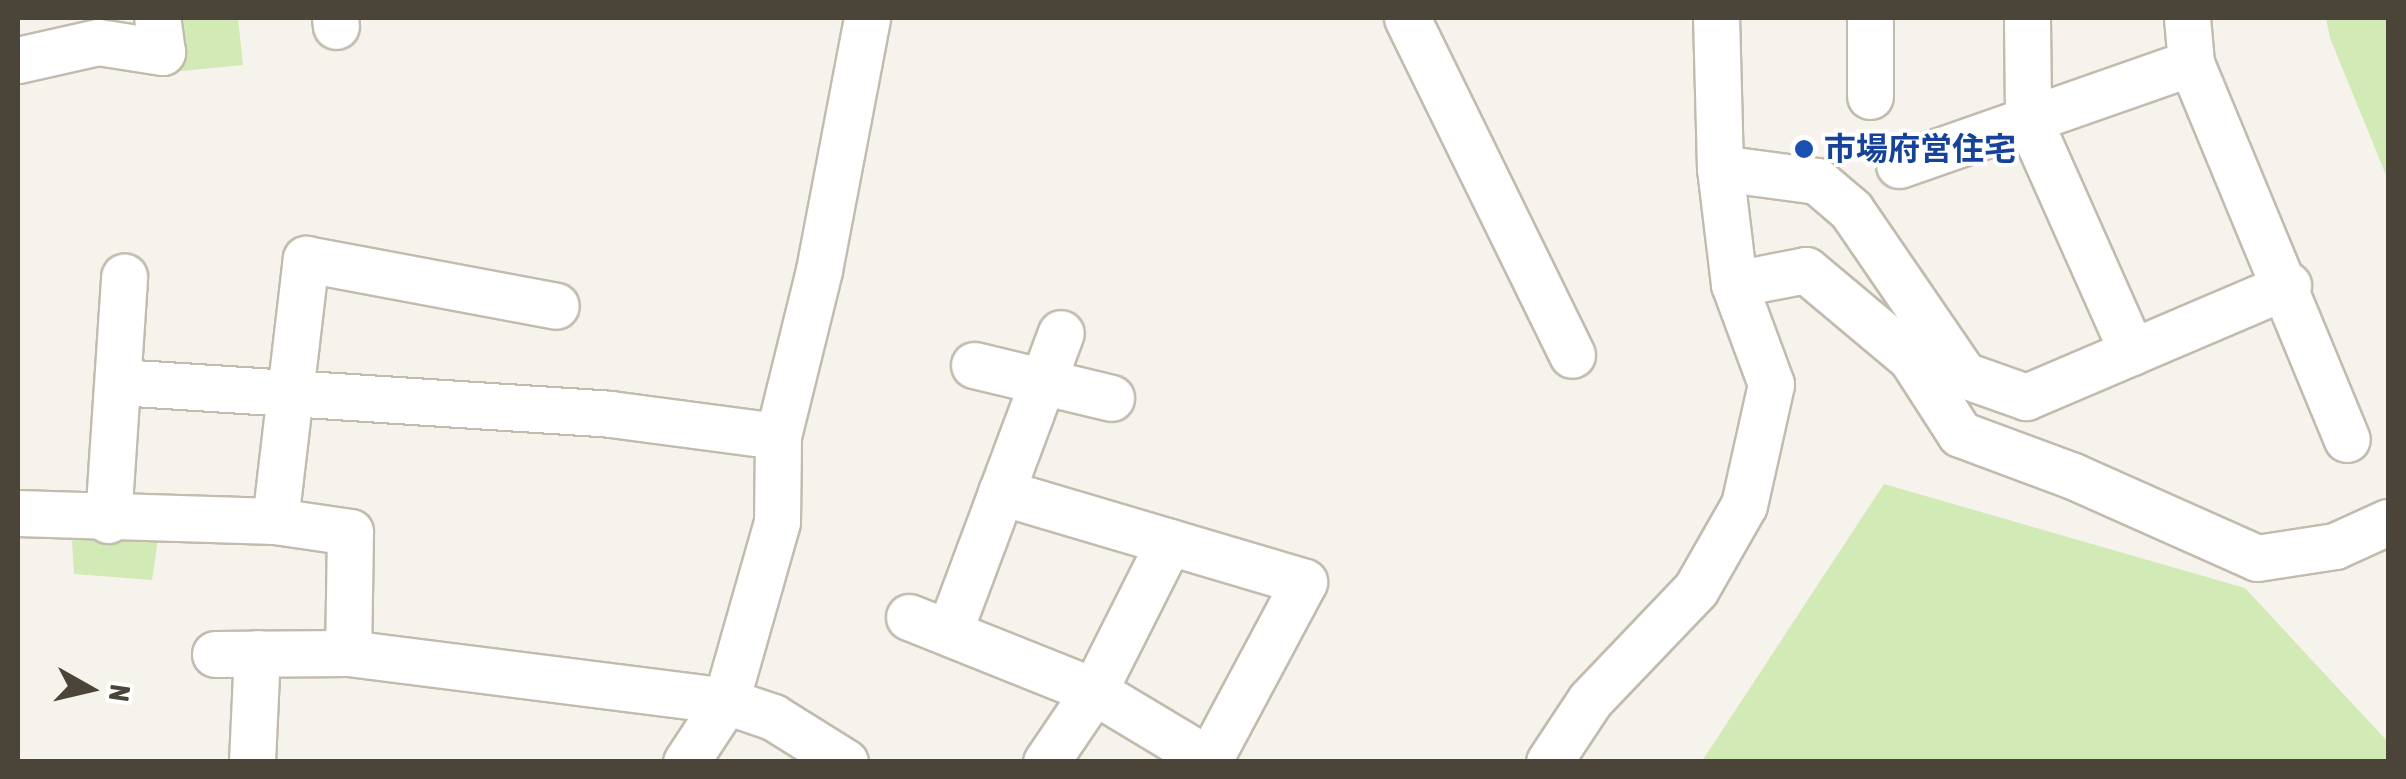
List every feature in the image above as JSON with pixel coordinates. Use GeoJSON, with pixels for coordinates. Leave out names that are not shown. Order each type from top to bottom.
{"type":"FeatureCollection","features":[{"type":"Feature","properties":{"kind":"street"},"geometry":{"type":"LineString","coordinates":[[18,60],[98,42],[162,52],[157,18]]}},
{"type":"Feature","properties":{"kind":"street"},"geometry":{"type":"LineString","coordinates":[[686,762],[726,702],[777,522],[778,436],[819,270],[867,18]]}},
{"type":"Feature","properties":{"kind":"street"},"geometry":{"type":"LineString","coordinates":[[1407,18],[1572,356]]}},
{"type":"Feature","properties":{"kind":"street"},"geometry":{"type":"LineString","coordinates":[[1549,762],[1590,700],[1696,589],[1744,505],[1771,384],[1734,284],[1720,168],[1716,18]]}},
{"type":"Feature","properties":{"kind":"street"},"geometry":{"type":"LineString","coordinates":[[1870,18],[1870,96]]}},
{"type":"Feature","properties":{"kind":"street"},"geometry":{"type":"LineString","coordinates":[[2027,18],[2028,118],[2132,352]]}},
{"type":"Feature","properties":{"kind":"street"},"geometry":{"type":"LineString","coordinates":[[2187,18],[2191,62],[2288,286],[2347,439]]}},
{"type":"Feature","properties":{"kind":"street"},"geometry":{"type":"LineString","coordinates":[[1899,166],[2191,62]]}},
{"type":"Feature","properties":{"kind":"street"},"geometry":{"type":"LineString","coordinates":[[1720,168],[1816,181],[1851,210],[1964,375],[2026,397],[2288,286]]}},
{"type":"Feature","properties":{"kind":"street"},"geometry":{"type":"LineString","coordinates":[[275,521],[306,259],[556,306]]}},
{"type":"Feature","properties":{"kind":"street"},"geometry":{"type":"LineString","coordinates":[[1734,284],[1806,270],[1910,358],[1960,434],[2073,476],[2256,558],[2335,546],[2388,522]]}},
{"type":"Feature","properties":{"kind":"street"},"geometry":{"type":"LineString","coordinates":[[108,520],[124,277]]}},
{"type":"Feature","properties":{"kind":"street"},"geometry":{"type":"LineString","coordinates":[[1001,492],[1304,582],[1208,761],[1094,691],[929,625],[1001,492],[1061,333]]}},
{"type":"Feature","properties":{"kind":"street"},"geometry":{"type":"LineString","coordinates":[[974,364],[1041,385],[1110,398]]}},
{"type":"Feature","properties":{"kind":"street"},"geometry":{"type":"LineString","coordinates":[[119,382],[289,390],[610,414],[778,436]]}},
{"type":"Feature","properties":{"kind":"street"},"geometry":{"type":"LineString","coordinates":[[18,513],[108,520],[275,521],[350,532],[348,653]]}},
{"type":"Feature","properties":{"kind":"street"},"geometry":{"type":"LineString","coordinates":[[1046,762],[1094,691],[1169,542]]}},
{"type":"Feature","properties":{"kind":"street"},"geometry":{"type":"LineString","coordinates":[[252,762],[236,653],[348,653],[726,702],[774,717],[845,762]]}},
{"type":"Feature","properties":{"kind":"green space"},"geometry":{"type":"Polygon","coordinates":[[[166,18],[238,18],[243,65],[182,71],[171,58],[166,18]]]}},
{"type":"Feature","properties":{"kind":"green space"},"geometry":{"type":"Polygon","coordinates":[[[2326,18],[2388,18],[2388,180],[2330,38],[2326,18]]]}},
{"type":"Feature","properties":{"kind":"green space"},"geometry":{"type":"Polygon","coordinates":[[[1884,484],[2245,588],[2388,742],[2388,761],[1702,761],[1884,484]]]}},
{"type":"Feature","properties":{"kind":"green space"},"geometry":{"type":"Polygon","coordinates":[[[100,528],[159,532],[152,580],[74,574],[72,541],[100,528]]]}},
{"type":"Feature","properties":{"kind":"place","name":"市場府営住宅"},"geometry":{"type":"Point","coordinates":[1804,149]}}]}
